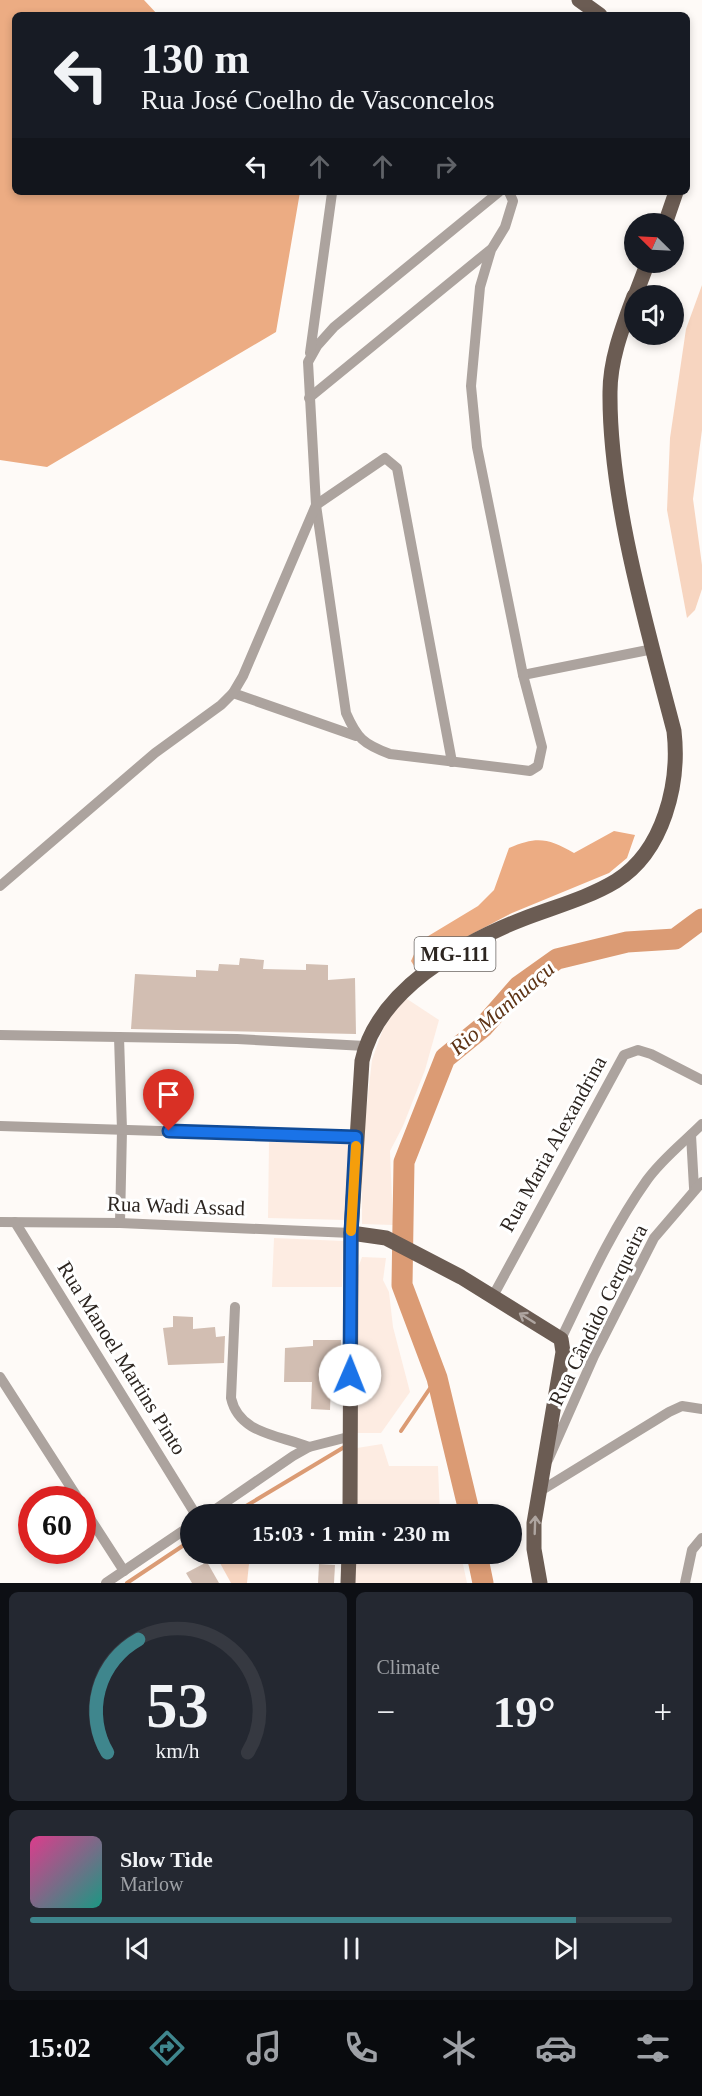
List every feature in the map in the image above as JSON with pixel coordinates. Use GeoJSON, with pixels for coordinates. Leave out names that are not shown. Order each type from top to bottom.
{"type":"FeatureCollection","features":[{"type":"Feature","properties":{"kind":"main road"},"geometry":{"type":"LineString","coordinates":[[579,0],[596,12]]}},
{"type":"Feature","properties":{"kind":"main road"},"geometry":{"type":"LineString","coordinates":[[669,213],[675,195]]}},
{"type":"Feature","properties":{"kind":"main road","name":"MG-111"},"geometry":{"type":"LineString","coordinates":[[350,1504],[351,1233],[356,1137],[365,1046],[375,1025],[408,986],[472,942],[617,880],[640,858],[655,837],[667,809],[677,758],[674,731],[621,507],[609,390],[619,335],[624,323]]}},
{"type":"Feature","properties":{"kind":"main road"},"geometry":{"type":"LineString","coordinates":[[351,1233],[386,1238],[461,1277],[561,1339],[563,1352],[537,1493],[534,1549],[540,1583]]}},
{"type":"Feature","properties":{"kind":"main road"},"geometry":{"type":"LineString","coordinates":[[348,1583],[349,1564]]}},
{"type":"Feature","properties":{"kind":"street"},"geometry":{"type":"LineString","coordinates":[[332,195],[308,362],[309,398],[316,505],[346,713],[356,736]]}},
{"type":"Feature","properties":{"kind":"street"},"geometry":{"type":"LineString","coordinates":[[308,362],[317,345],[334,327],[495,195]]}},
{"type":"Feature","properties":{"kind":"street"},"geometry":{"type":"LineString","coordinates":[[309,398],[490,250],[505,227],[513,201],[510,195]]}},
{"type":"Feature","properties":{"kind":"street"},"geometry":{"type":"LineString","coordinates":[[233,693],[356,736],[373,748],[390,754],[524,771],[530,771],[538,766],[542,747],[523,675],[477,447],[471,386],[480,287],[490,250]]}},
{"type":"Feature","properties":{"kind":"street"},"geometry":{"type":"LineString","coordinates":[[0,886],[155,753],[233,693],[243,676],[316,505],[385,458],[397,468],[452,762]]}},
{"type":"Feature","properties":{"kind":"street"},"geometry":{"type":"LineString","coordinates":[[523,675],[653,649]]}},
{"type":"Feature","properties":{"kind":"street"},"geometry":{"type":"LineString","coordinates":[[0,1035],[365,1046]]}},
{"type":"Feature","properties":{"kind":"street"},"geometry":{"type":"LineString","coordinates":[[120,1037],[122,1130],[120,1223]]}},
{"type":"Feature","properties":{"kind":"street","name":"Rua Maria Alexandrina"},"geometry":{"type":"LineString","coordinates":[[493,1296],[624,1055],[638,1050],[651,1054],[702,1080]]}},
{"type":"Feature","properties":{"kind":"street"},"geometry":{"type":"LineString","coordinates":[[561,1339],[592,1272],[648,1179],[672,1151],[702,1124]]}},
{"type":"Feature","properties":{"kind":"street"},"geometry":{"type":"LineString","coordinates":[[0,1126],[356,1137]]}},
{"type":"Feature","properties":{"kind":"street"},"geometry":{"type":"LineString","coordinates":[[691,1135],[698,1185]]}},
{"type":"Feature","properties":{"kind":"street","name":"Rua Cândido Cerqueira"},"geometry":{"type":"LineString","coordinates":[[540,1474],[560,1438],[594,1356],[654,1238],[698,1185]]}},
{"type":"Feature","properties":{"kind":"street","name":"Rua Wadi Assad"},"geometry":{"type":"LineString","coordinates":[[0,1222],[120,1223],[351,1233]]}},
{"type":"Feature","properties":{"kind":"street","name":"Rua Manoel Martins Pinto"},"geometry":{"type":"LineString","coordinates":[[15,1222],[189,1504]]}},
{"type":"Feature","properties":{"kind":"street"},"geometry":{"type":"LineString","coordinates":[[235,1307],[231,1398],[234,1412],[253,1428],[309,1447],[352,1443]]}},
{"type":"Feature","properties":{"kind":"street"},"geometry":{"type":"LineString","coordinates":[[0,1377],[70,1486]]}},
{"type":"Feature","properties":{"kind":"street"},"geometry":{"type":"LineString","coordinates":[[537,1493],[669,1412],[682,1406],[702,1409]]}},
{"type":"Feature","properties":{"kind":"street"},"geometry":{"type":"LineString","coordinates":[[224,1504],[309,1447]]}},
{"type":"Feature","properties":{"kind":"street"},"geometry":{"type":"LineString","coordinates":[[96,1528],[124,1571]]}},
{"type":"Feature","properties":{"kind":"street"},"geometry":{"type":"LineString","coordinates":[[106,1583],[180,1533]]}},
{"type":"Feature","properties":{"kind":"street"},"geometry":{"type":"LineString","coordinates":[[685,1583],[692,1550],[702,1538]]}},
{"type":"Feature","properties":{"kind":"shaded area"},"geometry":{"type":"Polygon","coordinates":[[[0,0],[144,0],[155,12],[12,12],[12,195],[299,195],[276,332],[47,467],[0,460],[0,0]]]}},
{"type":"Feature","properties":{"kind":"shaded area"},"geometry":{"type":"Polygon","coordinates":[[[702,285],[702,430],[693,499],[702,565],[702,589],[695,610],[687,618],[667,510],[670,438],[686,329],[702,285]]]}},
{"type":"Feature","properties":{"kind":"shaded area"},"geometry":{"type":"Polygon","coordinates":[[[614,831],[635,835],[627,858],[609,873],[512,913],[455,943],[416,969],[411,961],[420,941],[478,906],[494,890],[509,848],[542,840],[557,844],[574,853],[614,831]]]}},
{"type":"Feature","properties":{"kind":"shaded area"},"geometry":{"type":"Polygon","coordinates":[[[404,997],[439,1020],[425,1070],[403,1126],[390,1151],[393,1225],[362,1224],[362,1148],[372,1060],[383,1029],[404,997]]]}},
{"type":"Feature","properties":{"kind":"shaded area"},"geometry":{"type":"Polygon","coordinates":[[[269,1142],[353,1143],[346,1220],[268,1218],[269,1142]]]}},
{"type":"Feature","properties":{"kind":"shaded area"},"geometry":{"type":"Polygon","coordinates":[[[274,1238],[343,1241],[342,1287],[272,1287],[274,1238]]]}},
{"type":"Feature","properties":{"kind":"shaded area"},"geometry":{"type":"Polygon","coordinates":[[[362,1257],[386,1258],[383,1280],[389,1292],[393,1327],[410,1392],[381,1433],[357,1433],[358,1268],[362,1257]]]}},
{"type":"Feature","properties":{"kind":"shaded area"},"geometry":{"type":"Polygon","coordinates":[[[382,1444],[389,1466],[438,1466],[440,1504],[356,1504],[357,1448],[382,1444]]]}},
{"type":"Feature","properties":{"kind":"shaded area"},"geometry":{"type":"Polygon","coordinates":[[[221,1564],[249,1564],[247,1583],[231,1583],[221,1564]]]}},
{"type":"Feature","properties":{"kind":"shaded area"},"geometry":{"type":"Polygon","coordinates":[[[353,1564],[463,1564],[467,1583],[353,1583],[353,1564]]]}},
{"type":"Feature","properties":{"kind":"building"},"geometry":{"type":"Polygon","coordinates":[[[240,958],[264,960],[263,969],[306,970],[306,964],[328,965],[328,980],[355,978],[356,1034],[131,1029],[135,974],[196,977],[196,970],[218,971],[219,964],[239,965],[240,958]]]}},
{"type":"Feature","properties":{"kind":"building"},"geometry":{"type":"Polygon","coordinates":[[[173,1316],[193,1317],[193,1329],[215,1327],[216,1337],[225,1336],[224,1363],[168,1365],[163,1328],[173,1327],[173,1316]]]}},
{"type":"Feature","properties":{"kind":"building"},"geometry":{"type":"Polygon","coordinates":[[[313,1340],[341,1340],[340,1382],[331,1382],[330,1410],[311,1409],[312,1382],[284,1382],[285,1348],[313,1346],[313,1340]]]}},
{"type":"Feature","properties":{"kind":"building"},"geometry":{"type":"Polygon","coordinates":[[[203,1564],[208,1564],[219,1583],[192,1583],[186,1573],[203,1564]]]}},
{"type":"Feature","properties":{"kind":"building"},"geometry":{"type":"Polygon","coordinates":[[[319,1564],[335,1565],[334,1583],[318,1583],[319,1564]]]}},
{"type":"Feature","properties":{"kind":"waterway","name":"Rio Manhuaçu"},"geometry":{"type":"LineString","coordinates":[[467,1504],[437,1378],[402,1285],[404,1162],[445,1058],[483,1027],[519,986],[557,959],[627,942],[675,939],[702,919]]}},
{"type":"Feature","properties":{"kind":"waterway"},"geometry":{"type":"LineString","coordinates":[[401,1431],[437,1378]]}},
{"type":"Feature","properties":{"kind":"waterway"},"geometry":{"type":"LineString","coordinates":[[249,1504],[346,1446]]}},
{"type":"Feature","properties":{"kind":"waterway"},"geometry":{"type":"LineString","coordinates":[[127,1583],[180,1548]]}},
{"type":"Feature","properties":{"kind":"waterway","name":"Rio Manhuaçu"},"geometry":{"type":"LineString","coordinates":[[479,1564],[483,1583]]}},
{"type":"Feature","properties":{"kind":"slow traffic"},"geometry":{"type":"LineString","coordinates":[[351,1231],[356,1146]]}},
{"type":"Feature","properties":{"kind":"route"},"geometry":{"type":"LineString","coordinates":[[169,1131],[356,1137],[351,1233],[350,1375]]}}]}
